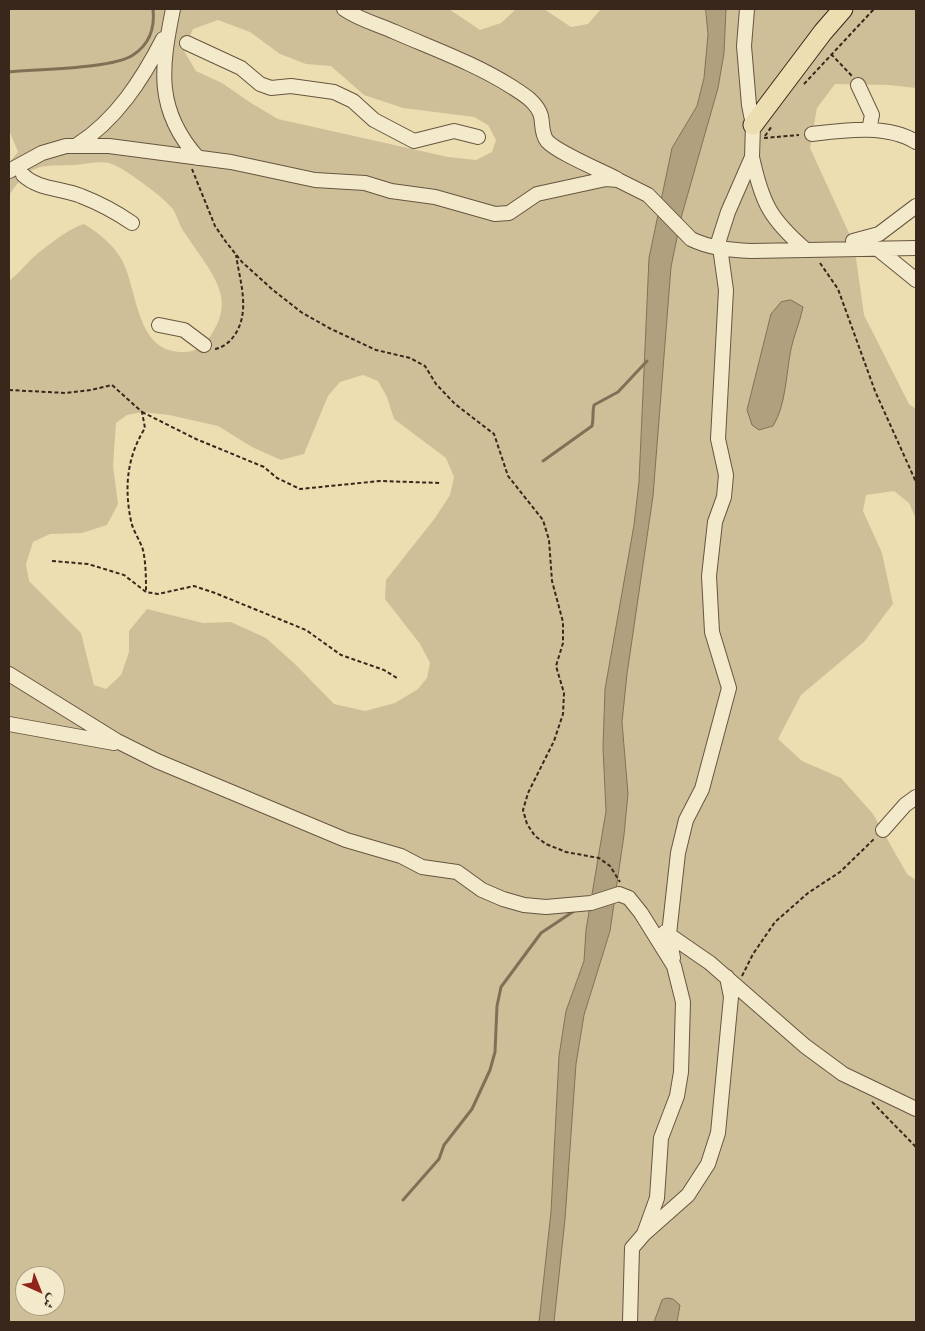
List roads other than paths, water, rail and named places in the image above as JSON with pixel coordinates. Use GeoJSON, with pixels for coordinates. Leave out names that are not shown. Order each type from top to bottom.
{"type":"FeatureCollection","features":[{"type":"Feature","properties":{"kind":"main road"},"geometry":{"type":"LineString","coordinates":[[758,132],[823,32],[843,9]]}},
{"type":"Feature","properties":{"kind":"street"},"geometry":{"type":"LineString","coordinates":[[173,9],[164,53],[165,89],[171,121],[191,157]]}},
{"type":"Feature","properties":{"kind":"street"},"geometry":{"type":"LineString","coordinates":[[344,9],[361,20],[393,31],[475,67],[531,99],[540,114],[542,131],[548,141],[566,154],[648,195],[691,239],[700,244],[750,251],[916,248]]}},
{"type":"Feature","properties":{"kind":"street"},"geometry":{"type":"LineString","coordinates":[[644,1234],[657,1198],[661,1138],[677,1096],[681,1072],[683,1002],[674,966],[669,934],[670,906],[686,820],[702,789],[729,688],[712,632],[709,576],[715,522],[724,497],[726,475],[718,439],[726,290],[719,240],[728,212],[752,158],[758,132],[745,54],[747,9]]}},
{"type":"Feature","properties":{"kind":"street"},"geometry":{"type":"LineString","coordinates":[[77,145],[97,132],[111,117],[154,57],[169,28]]}},
{"type":"Feature","properties":{"kind":"street"},"geometry":{"type":"LineString","coordinates":[[188,43],[241,68],[260,84],[271,88],[291,86],[334,92],[353,102],[374,120],[414,141],[454,131],[478,138]]}},
{"type":"Feature","properties":{"kind":"street"},"geometry":{"type":"LineString","coordinates":[[858,85],[872,115],[869,130]]}},
{"type":"Feature","properties":{"kind":"street"},"geometry":{"type":"LineString","coordinates":[[812,134],[869,130],[909,138],[916,142]]}},
{"type":"Feature","properties":{"kind":"street"},"geometry":{"type":"LineString","coordinates":[[9,171],[42,153],[77,145],[117,146],[231,162],[315,180],[366,183],[391,192],[435,198],[495,214],[509,213],[537,194],[606,179],[618,180]]}},
{"type":"Feature","properties":{"kind":"street"},"geometry":{"type":"LineString","coordinates":[[752,158],[762,197],[770,214],[786,233],[806,250]]}},
{"type":"Feature","properties":{"kind":"street"},"geometry":{"type":"LineString","coordinates":[[23,175],[37,185],[80,196],[115,211],[132,223]]}},
{"type":"Feature","properties":{"kind":"street"},"geometry":{"type":"LineString","coordinates":[[853,241],[879,234],[916,206]]}},
{"type":"Feature","properties":{"kind":"street"},"geometry":{"type":"LineString","coordinates":[[879,250],[916,280]]}},
{"type":"Feature","properties":{"kind":"street"},"geometry":{"type":"LineString","coordinates":[[159,326],[184,330],[204,344]]}},
{"type":"Feature","properties":{"kind":"street"},"geometry":{"type":"LineString","coordinates":[[9,674],[129,747],[198,779],[346,840],[401,856],[427,868],[457,872],[482,890],[524,906],[546,907],[591,903],[619,894],[629,898],[641,913],[674,966]]}},
{"type":"Feature","properties":{"kind":"street"},"geometry":{"type":"LineString","coordinates":[[9,724],[129,747]]}},
{"type":"Feature","properties":{"kind":"street"},"geometry":{"type":"LineString","coordinates":[[883,830],[916,797]]}},
{"type":"Feature","properties":{"kind":"street"},"geometry":{"type":"LineString","coordinates":[[641,913],[732,981],[805,1046],[843,1074],[916,1109]]}},
{"type":"Feature","properties":{"kind":"street"},"geometry":{"type":"LineString","coordinates":[[630,1322],[633,1299],[632,1248],[644,1234],[688,1195],[708,1164],[718,1133],[732,981]]}},
{"type":"Feature","properties":{"kind":"waterway"},"geometry":{"type":"LineString","coordinates":[[9,72],[74,68],[123,60],[139,51],[147,41],[152,29],[153,9]]}},
{"type":"Feature","properties":{"kind":"waterway"},"geometry":{"type":"LineString","coordinates":[[543,461],[592,426],[594,405],[618,392],[647,361]]}},
{"type":"Feature","properties":{"kind":"waterway"},"geometry":{"type":"LineString","coordinates":[[403,1200],[439,1159],[444,1145],[472,1109],[490,1070],[495,1052],[497,1006],[501,987],[541,933],[574,911]]}}]}
